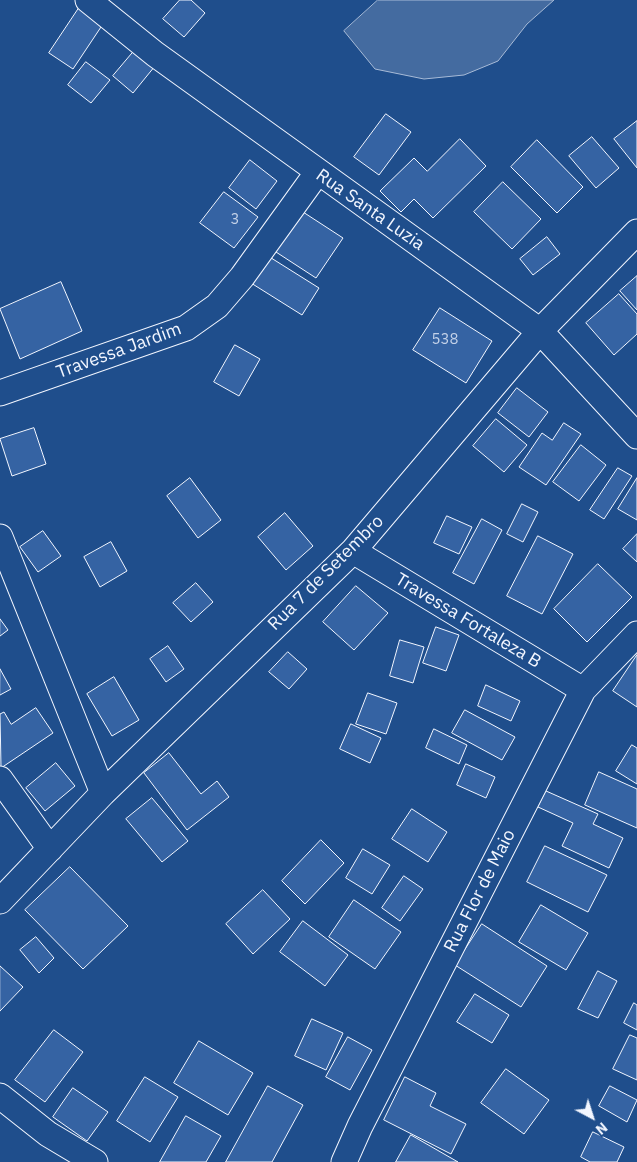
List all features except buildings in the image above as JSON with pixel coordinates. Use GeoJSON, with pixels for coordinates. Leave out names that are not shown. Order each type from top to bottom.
{"type":"FeatureCollection","features":[{"type":"Feature","properties":{"kind":"street","name":"Rua Santa Luzia"},"geometry":{"type":"LineString","coordinates":[[88,0],[154,54],[317,173],[540,331],[637,436]]}},
{"type":"Feature","properties":{"kind":"street","name":"Travessa Jardim"},"geometry":{"type":"LineString","coordinates":[[0,393],[186,328],[217,306],[242,277],[317,173]]}},
{"type":"Feature","properties":{"kind":"street","name":"Rua 7 de Setembro"},"geometry":{"type":"LineString","coordinates":[[0,901],[103,793],[353,551],[540,331],[637,232]]}},
{"type":"Feature","properties":{"kind":"street"},"geometry":{"type":"LineString","coordinates":[[0,537],[103,793]]}},
{"type":"Feature","properties":{"kind":"street","name":"Travessa Fortaleza B"},"geometry":{"type":"LineString","coordinates":[[353,551],[583,690]]}},
{"type":"Feature","properties":{"kind":"street","name":"Rua Flor de Maio"},"geometry":{"type":"LineString","coordinates":[[344,1162],[360,1126],[583,690],[637,634]]}},
{"type":"Feature","properties":{"kind":"street"},"geometry":{"type":"LineString","coordinates":[[0,779],[50,849]]}},
{"type":"Feature","properties":{"kind":"street"},"geometry":{"type":"LineString","coordinates":[[0,1096],[48,1134],[95,1162]]}},
{"type":"Feature","properties":{"kind":"water"},"geometry":{"type":"Polygon","coordinates":[[[378,0],[554,0],[527,24],[498,61],[464,75],[424,79],[375,69],[344,31],[378,0]]]}}]}
